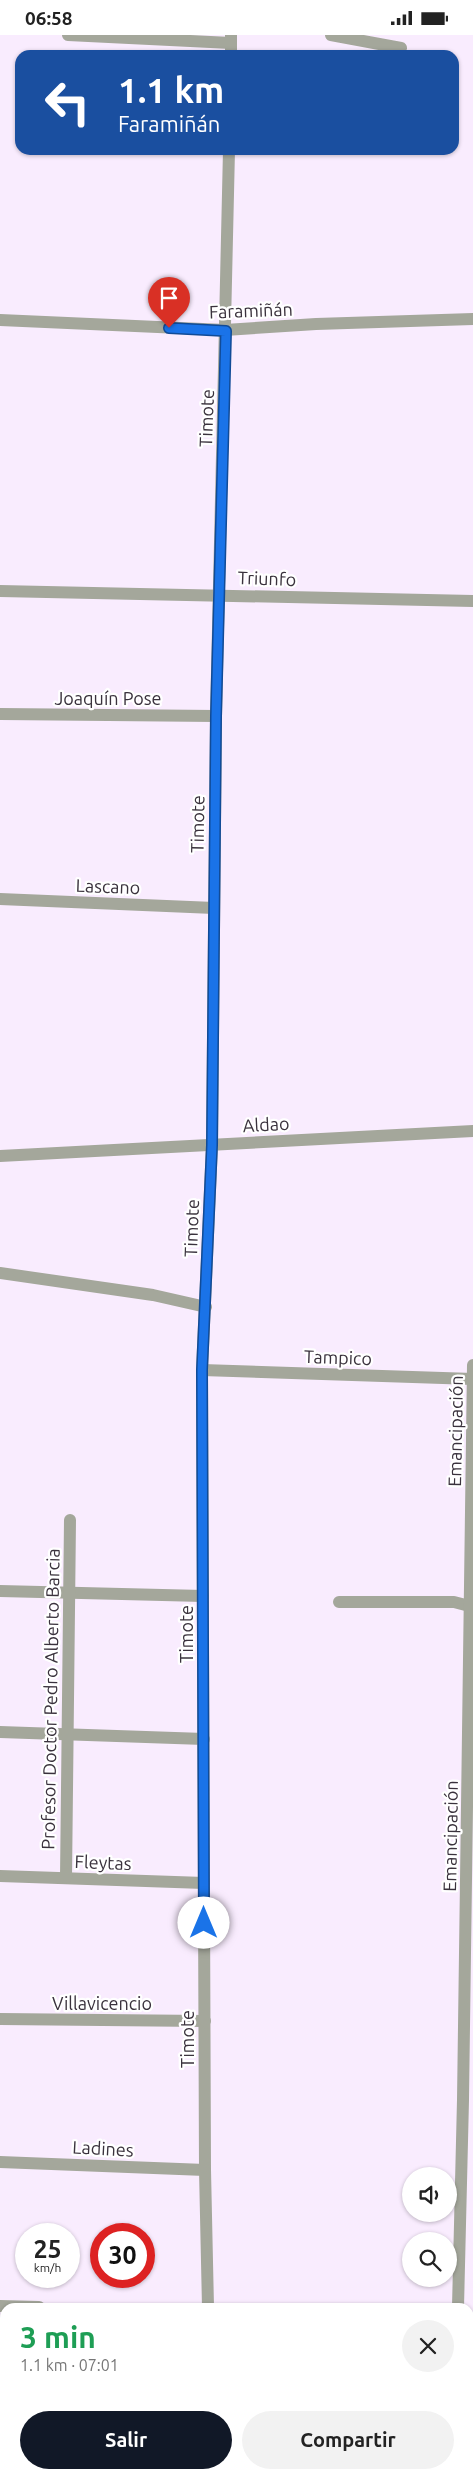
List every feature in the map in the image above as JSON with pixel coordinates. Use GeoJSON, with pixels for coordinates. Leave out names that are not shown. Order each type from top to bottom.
{"type":"FeatureCollection","features":[{"type":"Feature","properties":{"kind":"street"},"geometry":{"type":"LineString","coordinates":[[68,35],[231,44]]}},
{"type":"Feature","properties":{"kind":"street"},"geometry":{"type":"LineString","coordinates":[[330,35],[401,48]]}},
{"type":"Feature","properties":{"kind":"street","name":"Timote"},"geometry":{"type":"LineString","coordinates":[[208,2303],[205,2170],[202,1370],[212,1145],[218,594],[229,155]]}},
{"type":"Feature","properties":{"kind":"street","name":"Faramiñán"},"geometry":{"type":"LineString","coordinates":[[0,320],[226,331],[316,324],[473,319]]}},
{"type":"Feature","properties":{"kind":"street","name":"Triunfo"},"geometry":{"type":"LineString","coordinates":[[0,591],[218,594],[473,601]]}},
{"type":"Feature","properties":{"kind":"street","name":"Joaquín Pose"},"geometry":{"type":"LineString","coordinates":[[0,714],[216,716]]}},
{"type":"Feature","properties":{"kind":"street","name":"Lascano"},"geometry":{"type":"LineString","coordinates":[[0,899],[214,908]]}},
{"type":"Feature","properties":{"kind":"street","name":"Aldao"},"geometry":{"type":"LineString","coordinates":[[0,1156],[473,1131]]}},
{"type":"Feature","properties":{"kind":"street"},"geometry":{"type":"LineString","coordinates":[[0,1273],[153,1295],[206,1307]]}},
{"type":"Feature","properties":{"kind":"street","name":"Emancipación"},"geometry":{"type":"LineString","coordinates":[[458,2303],[468,2100],[473,1365]]}},
{"type":"Feature","properties":{"kind":"street","name":"Tampico"},"geometry":{"type":"LineString","coordinates":[[202,1370],[473,1379]]}},
{"type":"Feature","properties":{"kind":"street","name":"Profesor Doctor Pedro Alberto Barcia"},"geometry":{"type":"LineString","coordinates":[[66,1878],[70,1520]]}},
{"type":"Feature","properties":{"kind":"street"},"geometry":{"type":"LineString","coordinates":[[0,1591],[70,1595],[203,1596]]}},
{"type":"Feature","properties":{"kind":"street"},"geometry":{"type":"LineString","coordinates":[[340,1602],[454,1602],[472,1607]]}},
{"type":"Feature","properties":{"kind":"street"},"geometry":{"type":"LineString","coordinates":[[0,1732],[204,1739]]}},
{"type":"Feature","properties":{"kind":"street","name":"Fleytas"},"geometry":{"type":"LineString","coordinates":[[0,1876],[204,1883]]}},
{"type":"Feature","properties":{"kind":"street","name":"Villavicencio"},"geometry":{"type":"LineString","coordinates":[[0,2019],[205,2021]]}},
{"type":"Feature","properties":{"kind":"street","name":"Ladines"},"geometry":{"type":"LineString","coordinates":[[0,2162],[205,2170]]}},
{"type":"Feature","properties":{"kind":"route"},"geometry":{"type":"LineString","coordinates":[[169,328],[226,331],[218,594],[212,1145],[202,1370],[204,1923]]}}]}
